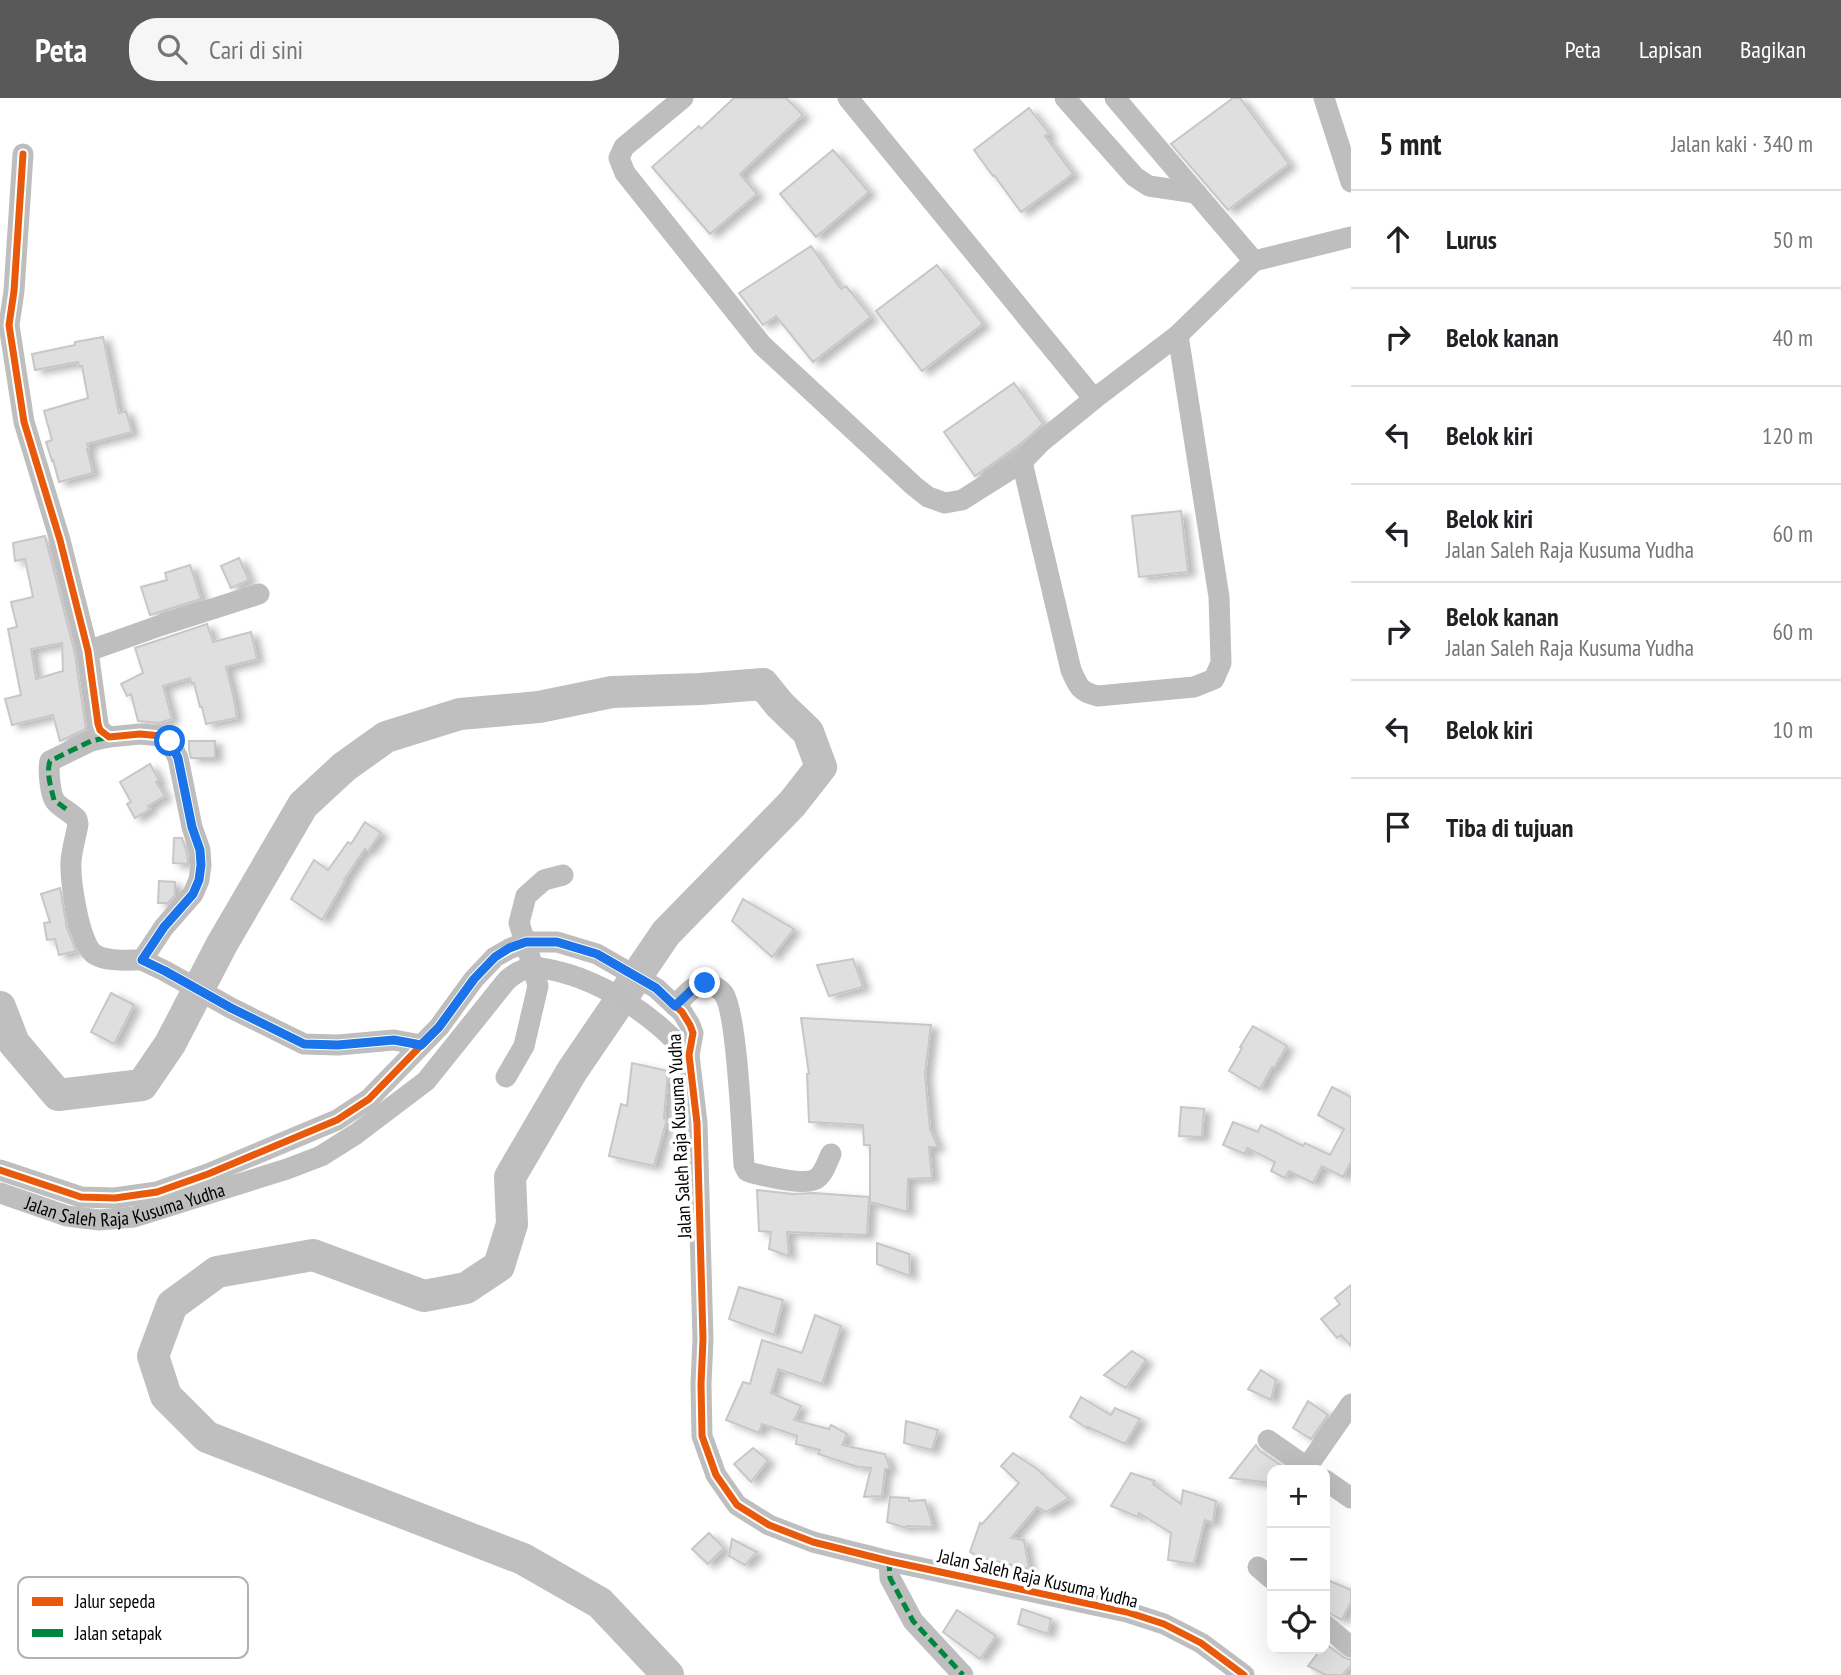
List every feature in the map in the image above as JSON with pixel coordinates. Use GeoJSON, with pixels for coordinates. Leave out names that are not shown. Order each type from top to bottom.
{"type":"FeatureCollection","features":[{"type":"Feature","properties":{"kind":"street"},"geometry":{"type":"LineString","coordinates":[[683,98],[624,147],[619,158],[625,173],[762,345],[914,486],[928,497],[945,503],[962,499],[1022,462],[1041,442],[1178,335],[1254,261],[1351,237]]}},
{"type":"Feature","properties":{"kind":"street"},"geometry":{"type":"LineString","coordinates":[[848,98],[1094,399]]}},
{"type":"Feature","properties":{"kind":"street"},"geometry":{"type":"LineString","coordinates":[[1065,98],[1135,177],[1149,186],[1196,193]]}},
{"type":"Feature","properties":{"kind":"street"},"geometry":{"type":"LineString","coordinates":[[1115,98],[1254,261]]}},
{"type":"Feature","properties":{"kind":"street"},"geometry":{"type":"LineString","coordinates":[[1324,98],[1351,182]]}},
{"type":"Feature","properties":{"kind":"street"},"geometry":{"type":"LineString","coordinates":[[23,154],[14,291],[4,324],[24,422],[60,540],[88,651],[98,724],[100,730],[109,737]]}},
{"type":"Feature","properties":{"kind":"street"},"geometry":{"type":"LineString","coordinates":[[1022,462],[1071,670],[1078,687],[1088,694],[1098,696],[1194,687],[1214,679],[1221,663],[1219,597],[1178,335]]}},
{"type":"Feature","properties":{"kind":"street"},"geometry":{"type":"LineString","coordinates":[[88,651],[259,594]]}},
{"type":"Feature","properties":{"kind":"street"},"geometry":{"type":"LineString","coordinates":[[142,960],[164,927],[193,894],[201,865],[200,850],[192,827],[178,758],[170,741],[161,736],[140,734],[91,741],[48,764],[54,800],[77,819],[71,871],[76,907],[90,951],[112,959],[142,960],[304,1044],[338,1045],[394,1040],[421,1045]]}},
{"type":"Feature","properties":{"kind":"street"},"geometry":{"type":"LineString","coordinates":[[506,1077],[524,1046],[538,986],[519,923],[526,896],[544,880],[563,875]]}},
{"type":"Feature","properties":{"kind":"street","name":"Jalan Saleh Raja Kusuma Yudha"},"geometry":{"type":"LineString","coordinates":[[0,1170],[81,1197],[115,1198],[157,1192],[208,1174],[337,1120],[369,1099],[439,1027],[474,979],[495,957],[509,948],[526,942],[557,942],[597,954],[656,988],[675,1006],[693,1033],[689,1055],[697,1123],[703,1339],[702,1436],[716,1475],[737,1505],[769,1525],[813,1542],[1127,1612],[1164,1624],[1201,1643],[1244,1675]]}},
{"type":"Feature","properties":{"kind":"street","name":"Jalan Saleh Raja Kusuma Yudha"},"geometry":{"type":"LineString","coordinates":[[0,1193],[67,1216],[99,1220],[134,1217],[321,1156],[356,1134],[426,1080],[507,980],[513,974],[533,967],[587,980],[635,1007],[672,1036],[689,1055]]}},
{"type":"Feature","properties":{"kind":"street"},"geometry":{"type":"LineString","coordinates":[[675,1006],[696,986],[705,983],[724,993],[733,1024],[744,1164],[747,1171],[804,1182],[816,1179],[831,1154]]}},
{"type":"Feature","properties":{"kind":"street"},"geometry":{"type":"LineString","coordinates":[[1312,1465],[1351,1404]]}},
{"type":"Feature","properties":{"kind":"street"},"geometry":{"type":"LineString","coordinates":[[1268,1440],[1303,1465]]}},
{"type":"Feature","properties":{"kind":"street"},"geometry":{"type":"LineString","coordinates":[[1330,1483],[1351,1498]]}},
{"type":"Feature","properties":{"kind":"street"},"geometry":{"type":"LineString","coordinates":[[889,1561],[890,1578],[913,1621],[963,1675]]}},
{"type":"Feature","properties":{"kind":"street"},"geometry":{"type":"LineString","coordinates":[[1330,1630],[1351,1647]]}},
{"type":"Feature","properties":{"kind":"building"},"geometry":{"type":"Polygon","coordinates":[[[734,98],[786,98],[803,115],[740,174],[757,194],[710,234],[652,167],[699,126],[701,129],[734,98]]]}},
{"type":"Feature","properties":{"kind":"building"},"geometry":{"type":"Polygon","coordinates":[[[1233,98],[1240,98],[1289,164],[1228,210],[1171,144],[1233,98]]]}},
{"type":"Feature","properties":{"kind":"building"},"geometry":{"type":"Polygon","coordinates":[[[1029,108],[1049,133],[1045,136],[1073,174],[1021,212],[974,150],[1029,108]]]}},
{"type":"Feature","properties":{"kind":"building"},"geometry":{"type":"Polygon","coordinates":[[[833,150],[869,192],[816,237],[780,194],[833,150]]]}},
{"type":"Feature","properties":{"kind":"building"},"geometry":{"type":"Polygon","coordinates":[[[811,246],[841,289],[846,286],[871,317],[813,362],[776,316],[763,325],[739,293],[811,246]]]}},
{"type":"Feature","properties":{"kind":"building"},"geometry":{"type":"Polygon","coordinates":[[[937,265],[983,324],[922,371],[876,311],[937,265]]]}},
{"type":"Feature","properties":{"kind":"building"},"geometry":{"type":"Polygon","coordinates":[[[103,337],[119,413],[126,411],[132,432],[87,444],[93,473],[59,482],[46,442],[52,440],[44,411],[88,398],[82,366],[79,366],[78,362],[35,370],[32,354],[103,337]]]}},
{"type":"Feature","properties":{"kind":"building"},"geometry":{"type":"Polygon","coordinates":[[[1014,383],[1043,424],[1023,442],[975,476],[944,432],[1014,383]]]}},
{"type":"Feature","properties":{"kind":"building"},"geometry":{"type":"Polygon","coordinates":[[[1181,511],[1188,572],[1139,577],[1132,516],[1181,511]]]}},
{"type":"Feature","properties":{"kind":"building"},"geometry":{"type":"Polygon","coordinates":[[[45,536],[75,654],[86,729],[60,741],[53,715],[12,725],[5,699],[21,695],[8,629],[17,627],[11,602],[33,597],[25,559],[15,561],[13,543],[45,536]],[[62,643],[31,649],[36,679],[63,671],[62,643]]]}},
{"type":"Feature","properties":{"kind":"building"},"geometry":{"type":"Polygon","coordinates":[[[239,558],[249,580],[231,588],[221,566],[239,558]]]}},
{"type":"Feature","properties":{"kind":"building"},"geometry":{"type":"Polygon","coordinates":[[[190,565],[201,599],[150,615],[141,587],[167,580],[165,573],[190,565]]]}},
{"type":"Feature","properties":{"kind":"building"},"geometry":{"type":"Polygon","coordinates":[[[207,624],[213,642],[251,632],[257,659],[226,667],[237,718],[206,724],[194,683],[192,684],[190,678],[163,686],[172,719],[159,723],[138,721],[131,694],[127,696],[121,684],[143,673],[135,648],[207,624]]]}},
{"type":"Feature","properties":{"kind":"building"},"geometry":{"type":"Polygon","coordinates":[[[189,741],[215,741],[215,758],[191,758],[189,741]]]}},
{"type":"Feature","properties":{"kind":"building"},"geometry":{"type":"Polygon","coordinates":[[[150,764],[159,780],[156,782],[165,796],[135,818],[127,804],[131,802],[120,782],[150,764]]]}},
{"type":"Feature","properties":{"kind":"building"},"geometry":{"type":"Polygon","coordinates":[[[365,822],[381,833],[368,851],[365,849],[322,920],[291,899],[314,860],[328,870],[348,842],[351,844],[365,822]]]}},
{"type":"Feature","properties":{"kind":"building"},"geometry":{"type":"Polygon","coordinates":[[[174,838],[182,838],[188,864],[173,863],[174,838]]]}},
{"type":"Feature","properties":{"kind":"building"},"geometry":{"type":"Polygon","coordinates":[[[159,881],[175,882],[175,895],[168,903],[158,903],[159,881]]]}},
{"type":"Feature","properties":{"kind":"building"},"geometry":{"type":"Polygon","coordinates":[[[60,888],[67,928],[76,951],[59,955],[55,939],[47,940],[44,923],[50,922],[41,894],[60,888]]]}},
{"type":"Feature","properties":{"kind":"building"},"geometry":{"type":"Polygon","coordinates":[[[743,899],[794,929],[772,957],[732,921],[743,899]]]}},
{"type":"Feature","properties":{"kind":"building"},"geometry":{"type":"Polygon","coordinates":[[[853,959],[863,987],[829,996],[817,965],[853,959]]]}},
{"type":"Feature","properties":{"kind":"building"},"geometry":{"type":"Polygon","coordinates":[[[111,993],[134,1005],[114,1044],[91,1032],[111,993]]]}},
{"type":"Feature","properties":{"kind":"building"},"geometry":{"type":"Polygon","coordinates":[[[801,1018],[931,1025],[925,1074],[930,1129],[938,1147],[929,1147],[932,1178],[908,1179],[907,1212],[870,1202],[870,1145],[864,1145],[863,1125],[809,1122],[809,1074],[801,1018]]]}},
{"type":"Feature","properties":{"kind":"building"},"geometry":{"type":"Polygon","coordinates":[[[1253,1026],[1287,1046],[1260,1089],[1229,1071],[1253,1026]]]}},
{"type":"Feature","properties":{"kind":"building"},"geometry":{"type":"Polygon","coordinates":[[[632,1063],[668,1071],[664,1118],[667,1119],[654,1166],[609,1156],[621,1104],[627,1106],[632,1063]]]}},
{"type":"Feature","properties":{"kind":"building"},"geometry":{"type":"Polygon","coordinates":[[[1332,1087],[1351,1097],[1351,1162],[1343,1177],[1322,1166],[1313,1183],[1289,1171],[1285,1178],[1271,1171],[1275,1162],[1247,1148],[1245,1154],[1223,1145],[1233,1122],[1258,1132],[1261,1125],[1303,1146],[1305,1143],[1330,1155],[1344,1129],[1318,1115],[1332,1087]]]}},
{"type":"Feature","properties":{"kind":"building"},"geometry":{"type":"Polygon","coordinates":[[[1181,1107],[1204,1109],[1202,1137],[1179,1136],[1181,1107]]]}},
{"type":"Feature","properties":{"kind":"building"},"geometry":{"type":"Polygon","coordinates":[[[757,1190],[869,1197],[867,1235],[787,1232],[789,1256],[769,1249],[771,1232],[759,1231],[757,1190]]]}},
{"type":"Feature","properties":{"kind":"building"},"geometry":{"type":"Polygon","coordinates":[[[877,1243],[909,1254],[910,1276],[877,1264],[877,1243]]]}},
{"type":"Feature","properties":{"kind":"building"},"geometry":{"type":"Polygon","coordinates":[[[1351,1285],[1351,1346],[1341,1335],[1337,1338],[1321,1319],[1340,1304],[1335,1298],[1351,1285]]]}},
{"type":"Feature","properties":{"kind":"building"},"geometry":{"type":"Polygon","coordinates":[[[739,1287],[783,1300],[774,1335],[729,1319],[739,1287]]]}},
{"type":"Feature","properties":{"kind":"building"},"geometry":{"type":"Polygon","coordinates":[[[815,1315],[841,1326],[822,1384],[778,1369],[771,1393],[801,1406],[794,1420],[829,1429],[831,1425],[847,1434],[842,1445],[885,1454],[890,1469],[885,1469],[882,1496],[864,1497],[871,1468],[858,1467],[818,1454],[820,1450],[796,1444],[797,1436],[762,1424],[759,1433],[726,1420],[743,1382],[750,1384],[762,1340],[802,1353],[815,1315]]]}},
{"type":"Feature","properties":{"kind":"building"},"geometry":{"type":"Polygon","coordinates":[[[1132,1351],[1146,1360],[1126,1388],[1104,1375],[1132,1351]]]}},
{"type":"Feature","properties":{"kind":"building"},"geometry":{"type":"Polygon","coordinates":[[[1261,1370],[1276,1380],[1271,1400],[1248,1389],[1261,1370]]]}},
{"type":"Feature","properties":{"kind":"building"},"geometry":{"type":"Polygon","coordinates":[[[1081,1397],[1111,1415],[1115,1408],[1140,1419],[1125,1444],[1088,1429],[1070,1417],[1081,1397]]]}},
{"type":"Feature","properties":{"kind":"building"},"geometry":{"type":"Polygon","coordinates":[[[1308,1401],[1328,1415],[1311,1439],[1293,1428],[1308,1401]]]}},
{"type":"Feature","properties":{"kind":"building"},"geometry":{"type":"Polygon","coordinates":[[[906,1421],[938,1430],[932,1450],[904,1443],[906,1421]]]}},
{"type":"Feature","properties":{"kind":"building"},"geometry":{"type":"Polygon","coordinates":[[[1256,1445],[1260,1451],[1281,1465],[1267,1465],[1267,1482],[1230,1478],[1256,1445]]]}},
{"type":"Feature","properties":{"kind":"building"},"geometry":{"type":"Polygon","coordinates":[[[753,1448],[768,1460],[751,1482],[734,1464],[753,1448]]]}},
{"type":"Feature","properties":{"kind":"building"},"geometry":{"type":"Polygon","coordinates":[[[1013,1453],[1037,1469],[1069,1498],[1046,1512],[1037,1507],[1011,1538],[1024,1540],[1029,1569],[981,1558],[970,1552],[980,1523],[982,1524],[1019,1483],[1001,1466],[1013,1453]]]}},
{"type":"Feature","properties":{"kind":"building"},"geometry":{"type":"Polygon","coordinates":[[[1131,1473],[1155,1481],[1153,1484],[1181,1504],[1183,1490],[1216,1501],[1213,1523],[1205,1520],[1194,1564],[1168,1560],[1171,1533],[1139,1513],[1138,1517],[1111,1506],[1131,1473]]]}},
{"type":"Feature","properties":{"kind":"building"},"geometry":{"type":"Polygon","coordinates":[[[890,1497],[909,1498],[909,1501],[925,1500],[933,1527],[906,1528],[887,1522],[890,1497]]]}},
{"type":"Feature","properties":{"kind":"building"},"geometry":{"type":"Polygon","coordinates":[[[709,1533],[724,1548],[708,1564],[692,1549],[709,1533]]]}},
{"type":"Feature","properties":{"kind":"building"},"geometry":{"type":"Polygon","coordinates":[[[732,1539],[757,1552],[745,1565],[729,1556],[732,1539]]]}},
{"type":"Feature","properties":{"kind":"building"},"geometry":{"type":"Polygon","coordinates":[[[1330,1581],[1351,1590],[1351,1602],[1342,1620],[1330,1614],[1330,1581]]]}},
{"type":"Feature","properties":{"kind":"building"},"geometry":{"type":"Polygon","coordinates":[[[1022,1609],[1051,1619],[1048,1634],[1018,1624],[1022,1609]]]}},
{"type":"Feature","properties":{"kind":"building"},"geometry":{"type":"Polygon","coordinates":[[[957,1610],[996,1636],[980,1659],[943,1632],[957,1610]]]}},
{"type":"Feature","properties":{"kind":"building"},"geometry":{"type":"Polygon","coordinates":[[[1330,1647],[1351,1660],[1351,1666],[1342,1675],[1326,1675],[1308,1666],[1317,1654],[1330,1654],[1330,1647]]]}},
{"type":"Feature","properties":{"kind":"waterway"},"geometry":{"type":"LineString","coordinates":[[0,1007],[14,1043],[58,1095],[142,1085],[170,1044],[222,944],[303,805],[344,767],[386,737],[460,714],[539,707],[612,692],[763,684],[808,732],[821,767],[792,804],[666,933],[572,1071],[510,1177],[512,1224],[499,1266],[466,1288],[424,1296],[313,1255],[217,1272],[172,1305],[153,1356],[166,1396],[207,1437],[523,1559],[600,1603],[668,1675]]}},
{"type":"Feature","properties":{"kind":"marked path"},"geometry":{"type":"LineString","coordinates":[[66,809],[54,800],[49,775],[50,761],[91,741],[109,737]]}},
{"type":"Feature","properties":{"kind":"marked path"},"geometry":{"type":"LineString","coordinates":[[889,1561],[890,1578],[913,1621],[963,1675]]}},
{"type":"Feature","properties":{"kind":"cycle path"},"geometry":{"type":"LineString","coordinates":[[23,154],[14,291],[9,325],[24,422],[60,540],[88,651],[98,724],[100,730],[109,737],[140,734],[161,736],[170,742],[178,758],[192,827],[200,850],[199,880],[193,894],[164,927],[142,960],[304,1044],[338,1045],[394,1040],[421,1045]]}},
{"type":"Feature","properties":{"kind":"cycle path"},"geometry":{"type":"LineString","coordinates":[[0,1170],[81,1197],[115,1198],[157,1192],[208,1174],[337,1120],[369,1099],[439,1027],[474,979],[495,957],[509,949],[526,942],[557,942],[597,954],[656,988],[682,1012],[693,1033],[689,1055],[697,1123],[703,1339],[702,1436],[716,1475],[737,1505],[769,1525],[813,1542],[1127,1612],[1164,1624],[1201,1643],[1244,1675]]}},
{"type":"Feature","properties":{"kind":"route"},"geometry":{"type":"LineString","coordinates":[[170,741],[178,758],[192,827],[200,850],[201,865],[193,894],[164,927],[142,960],[304,1044],[338,1045],[394,1040],[421,1045],[439,1027],[474,979],[495,957],[526,942],[557,942],[597,954],[656,988],[675,1006],[696,986],[705,983]]}}]}
